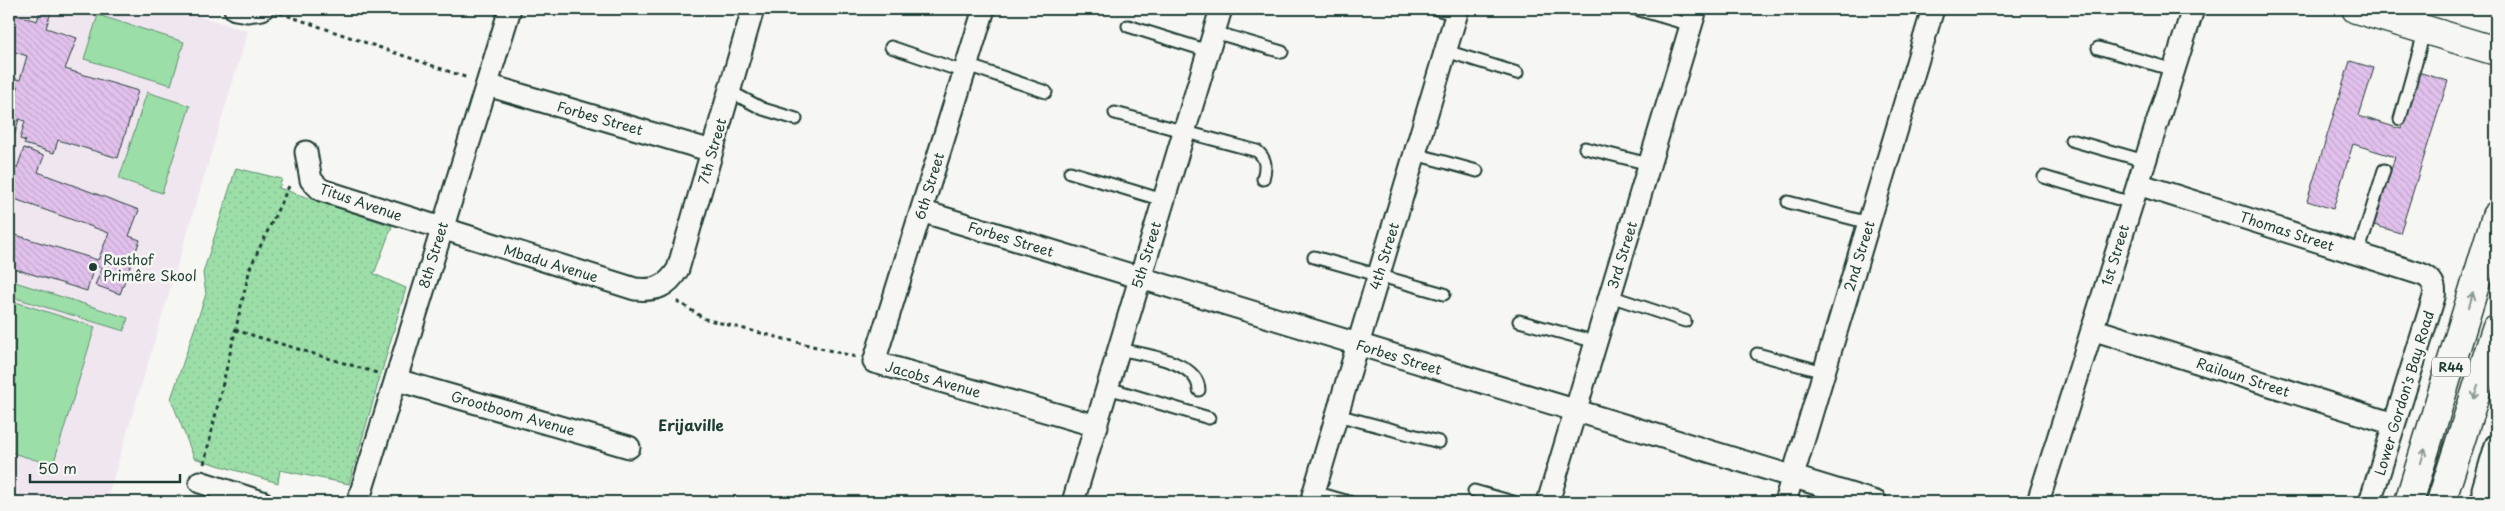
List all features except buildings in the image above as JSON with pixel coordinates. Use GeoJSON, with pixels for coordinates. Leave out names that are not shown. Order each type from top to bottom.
{"type":"FeatureCollection","features":[{"type":"Feature","properties":{"kind":"main road"},"geometry":{"type":"LineString","coordinates":[[2356,9],[2496,50]]}},
{"type":"Feature","properties":{"kind":"main road","name":"R44"},"geometry":{"type":"LineString","coordinates":[[2409,502],[2496,216]]}},
{"type":"Feature","properties":{"kind":"main road","name":"R44"},"geometry":{"type":"LineString","coordinates":[[2441,502],[2496,329]]}},
{"type":"Feature","properties":{"kind":"street"},"geometry":{"type":"LineString","coordinates":[[235,9],[247,11],[270,10]]}},
{"type":"Feature","properties":{"kind":"street","name":"8th Street"},"geometry":{"type":"LineString","coordinates":[[358,502],[510,9]]}},
{"type":"Feature","properties":{"kind":"street","name":"7th Street"},"geometry":{"type":"LineString","coordinates":[[662,287],[670,281],[678,269],[753,9]]}},
{"type":"Feature","properties":{"kind":"street","name":"5th Street"},"geometry":{"type":"LineString","coordinates":[[1073,502],[1220,9]]}},
{"type":"Feature","properties":{"kind":"street","name":"2nd Street"},"geometry":{"type":"LineString","coordinates":[[1785,502],[1933,9]]}},
{"type":"Feature","properties":{"kind":"street","name":"1st Street"},"geometry":{"type":"LineString","coordinates":[[2038,502],[2193,9]]}},
{"type":"Feature","properties":{"kind":"street","name":"6th Street"},"geometry":{"type":"LineString","coordinates":[[874,362],[966,68],[979,10]]}},
{"type":"Feature","properties":{"kind":"street","name":"4th Street"},"geometry":{"type":"LineString","coordinates":[[1312,497],[1446,51],[1451,11]]}},
{"type":"Feature","properties":{"kind":"street","name":"3rd Street"},"geometry":{"type":"LineString","coordinates":[[1548,502],[1694,17]]}},
{"type":"Feature","properties":{"kind":"street","name":"Forbes Street"},"geometry":{"type":"LineString","coordinates":[[487,85],[712,151]]}},
{"type":"Feature","properties":{"kind":"street","name":"Titus Avenue"},"geometry":{"type":"LineString","coordinates":[[306,152],[311,180],[321,190],[441,228]]}},
{"type":"Feature","properties":{"kind":"street","name":"Thomas Street"},"geometry":{"type":"LineString","coordinates":[[2135,194],[2358,254],[2426,276],[2433,283]]}},
{"type":"Feature","properties":{"kind":"street","name":"Forbes Street"},"geometry":{"type":"LineString","coordinates":[[921,211],[1876,502]]}},
{"type":"Feature","properties":{"kind":"street","name":"Mbadu Avenue"},"geometry":{"type":"LineString","coordinates":[[441,228],[635,289],[651,290],[662,287]]}},
{"type":"Feature","properties":{"kind":"street","name":"Lower Gordon's Bay Road"},"geometry":{"type":"LineString","coordinates":[[2370,502],[2434,297],[2433,283]]}},
{"type":"Feature","properties":{"kind":"street","name":"Railoun Street"},"geometry":{"type":"LineString","coordinates":[[2092,329],[2394,424]]}},
{"type":"Feature","properties":{"kind":"street","name":"Jacobs Avenue"},"geometry":{"type":"LineString","coordinates":[[874,362],[1097,426]]}},
{"type":"Feature","properties":{"kind":"street","name":"Grootboom Avenue"},"geometry":{"type":"LineString","coordinates":[[397,380],[629,447]]}},
{"type":"Feature","properties":{"kind":"street"},"geometry":{"type":"LineString","coordinates":[[2483,502],[2483,490],[2496,445]]}},
{"type":"Feature","properties":{"kind":"street"},"geometry":{"type":"LineString","coordinates":[[200,482],[262,502]]}},
{"type":"Feature","properties":{"kind":"lane"},"geometry":{"type":"LineString","coordinates":[[1636,9],[1694,17]]}},
{"type":"Feature","properties":{"kind":"lane"},"geometry":{"type":"LineString","coordinates":[[1128,26],[1282,52]]}},
{"type":"Feature","properties":{"kind":"lane"},"geometry":{"type":"LineString","coordinates":[[2400,119],[2426,30]]}},
{"type":"Feature","properties":{"kind":"lane"},"geometry":{"type":"LineString","coordinates":[[891,47],[1046,92]]}},
{"type":"Feature","properties":{"kind":"lane"},"geometry":{"type":"LineString","coordinates":[[2098,48],[2174,70]]}},
{"type":"Feature","properties":{"kind":"lane"},"geometry":{"type":"LineString","coordinates":[[1446,51],[1517,73]]}},
{"type":"Feature","properties":{"kind":"lane"},"geometry":{"type":"LineString","coordinates":[[730,91],[764,109],[796,119]]}},
{"type":"Feature","properties":{"kind":"lane"},"geometry":{"type":"LineString","coordinates":[[1115,113],[1257,151],[1265,161],[1263,180]]}},
{"type":"Feature","properties":{"kind":"lane"},"geometry":{"type":"LineString","coordinates":[[2071,140],[2145,161]]}},
{"type":"Feature","properties":{"kind":"lane"},"geometry":{"type":"LineString","coordinates":[[1585,148],[1649,164]]}},
{"type":"Feature","properties":{"kind":"lane"},"geometry":{"type":"LineString","coordinates":[[1415,154],[1477,171]]}},
{"type":"Feature","properties":{"kind":"lane"},"geometry":{"type":"LineString","coordinates":[[2358,254],[2384,170]]}},
{"type":"Feature","properties":{"kind":"lane"},"geometry":{"type":"LineString","coordinates":[[1070,172],[1163,200]]}},
{"type":"Feature","properties":{"kind":"lane"},"geometry":{"type":"LineString","coordinates":[[2044,177],[2135,194]]}},
{"type":"Feature","properties":{"kind":"lane"},"geometry":{"type":"LineString","coordinates":[[1788,202],[1869,223]]}},
{"type":"Feature","properties":{"kind":"lane"},"geometry":{"type":"LineString","coordinates":[[1314,257],[1444,294]]}},
{"type":"Feature","properties":{"kind":"lane"},"geometry":{"type":"LineString","coordinates":[[1610,296],[1685,320]]}},
{"type":"Feature","properties":{"kind":"lane"},"geometry":{"type":"LineString","coordinates":[[1519,321],[1596,342]]}},
{"type":"Feature","properties":{"kind":"lane"},"geometry":{"type":"LineString","coordinates":[[1119,349],[1184,366],[1194,375],[1199,390]]}},
{"type":"Feature","properties":{"kind":"lane"},"geometry":{"type":"LineString","coordinates":[[1757,354],[1824,372]]}},
{"type":"Feature","properties":{"kind":"lane"},"geometry":{"type":"LineString","coordinates":[[1108,388],[1209,418]]}},
{"type":"Feature","properties":{"kind":"lane"},"geometry":{"type":"LineString","coordinates":[[1337,415],[1439,442]]}},
{"type":"Feature","properties":{"kind":"lane"},"geometry":{"type":"LineString","coordinates":[[1474,492],[1513,502]]}},
{"type":"Feature","properties":{"kind":"lane"},"geometry":{"type":"LineString","coordinates":[[1312,497],[1349,502]]}},
{"type":"Feature","properties":{"kind":"path"},"geometry":{"type":"LineString","coordinates":[[270,10],[487,85]]}},
{"type":"Feature","properties":{"kind":"path"},"geometry":{"type":"LineString","coordinates":[[200,482],[250,268],[306,152]]}},
{"type":"Feature","properties":{"kind":"path","name":"Jacobs Avenue"},"geometry":{"type":"LineString","coordinates":[[662,287],[681,304],[705,319],[874,362]]}},
{"type":"Feature","properties":{"kind":"path"},"geometry":{"type":"LineString","coordinates":[[235,330],[397,380]]}},
{"type":"Feature","properties":{"kind":"shaded area","name":"Rusthof Primêre Skool"},"geometry":{"type":"Polygon","coordinates":[[[9,9],[175,9],[248,31],[106,502],[9,502],[9,9]]]}},
{"type":"Feature","properties":{"kind":"green space"},"geometry":{"type":"Polygon","coordinates":[[[98,15],[184,42],[171,85],[84,59],[98,15]]]}},
{"type":"Feature","properties":{"kind":"green space"},"geometry":{"type":"Polygon","coordinates":[[[147,92],[190,106],[162,193],[119,179],[147,92]]]}},
{"type":"Feature","properties":{"kind":"green space"},"geometry":{"type":"Polygon","coordinates":[[[236,168],[282,179],[279,188],[392,226],[374,274],[406,288],[349,484],[280,470],[278,483],[194,458],[171,399],[206,294],[203,273],[236,168]]]}},
{"type":"Feature","properties":{"kind":"green space"},"geometry":{"type":"Polygon","coordinates":[[[9,280],[128,318],[124,331],[9,296],[9,280]]]}},
{"type":"Feature","properties":{"kind":"green space"},"geometry":{"type":"Polygon","coordinates":[[[9,300],[95,327],[53,465],[9,452],[9,300]]]}},
{"type":"Feature","properties":{"kind":"place","name":"Rusthof Primêre Skool"},"geometry":{"type":"Point","coordinates":[93,267]}},
{"type":"Feature","properties":{"kind":"district","name":"Erijaville"},"geometry":{"type":"Point","coordinates":[691,424]}}]}
